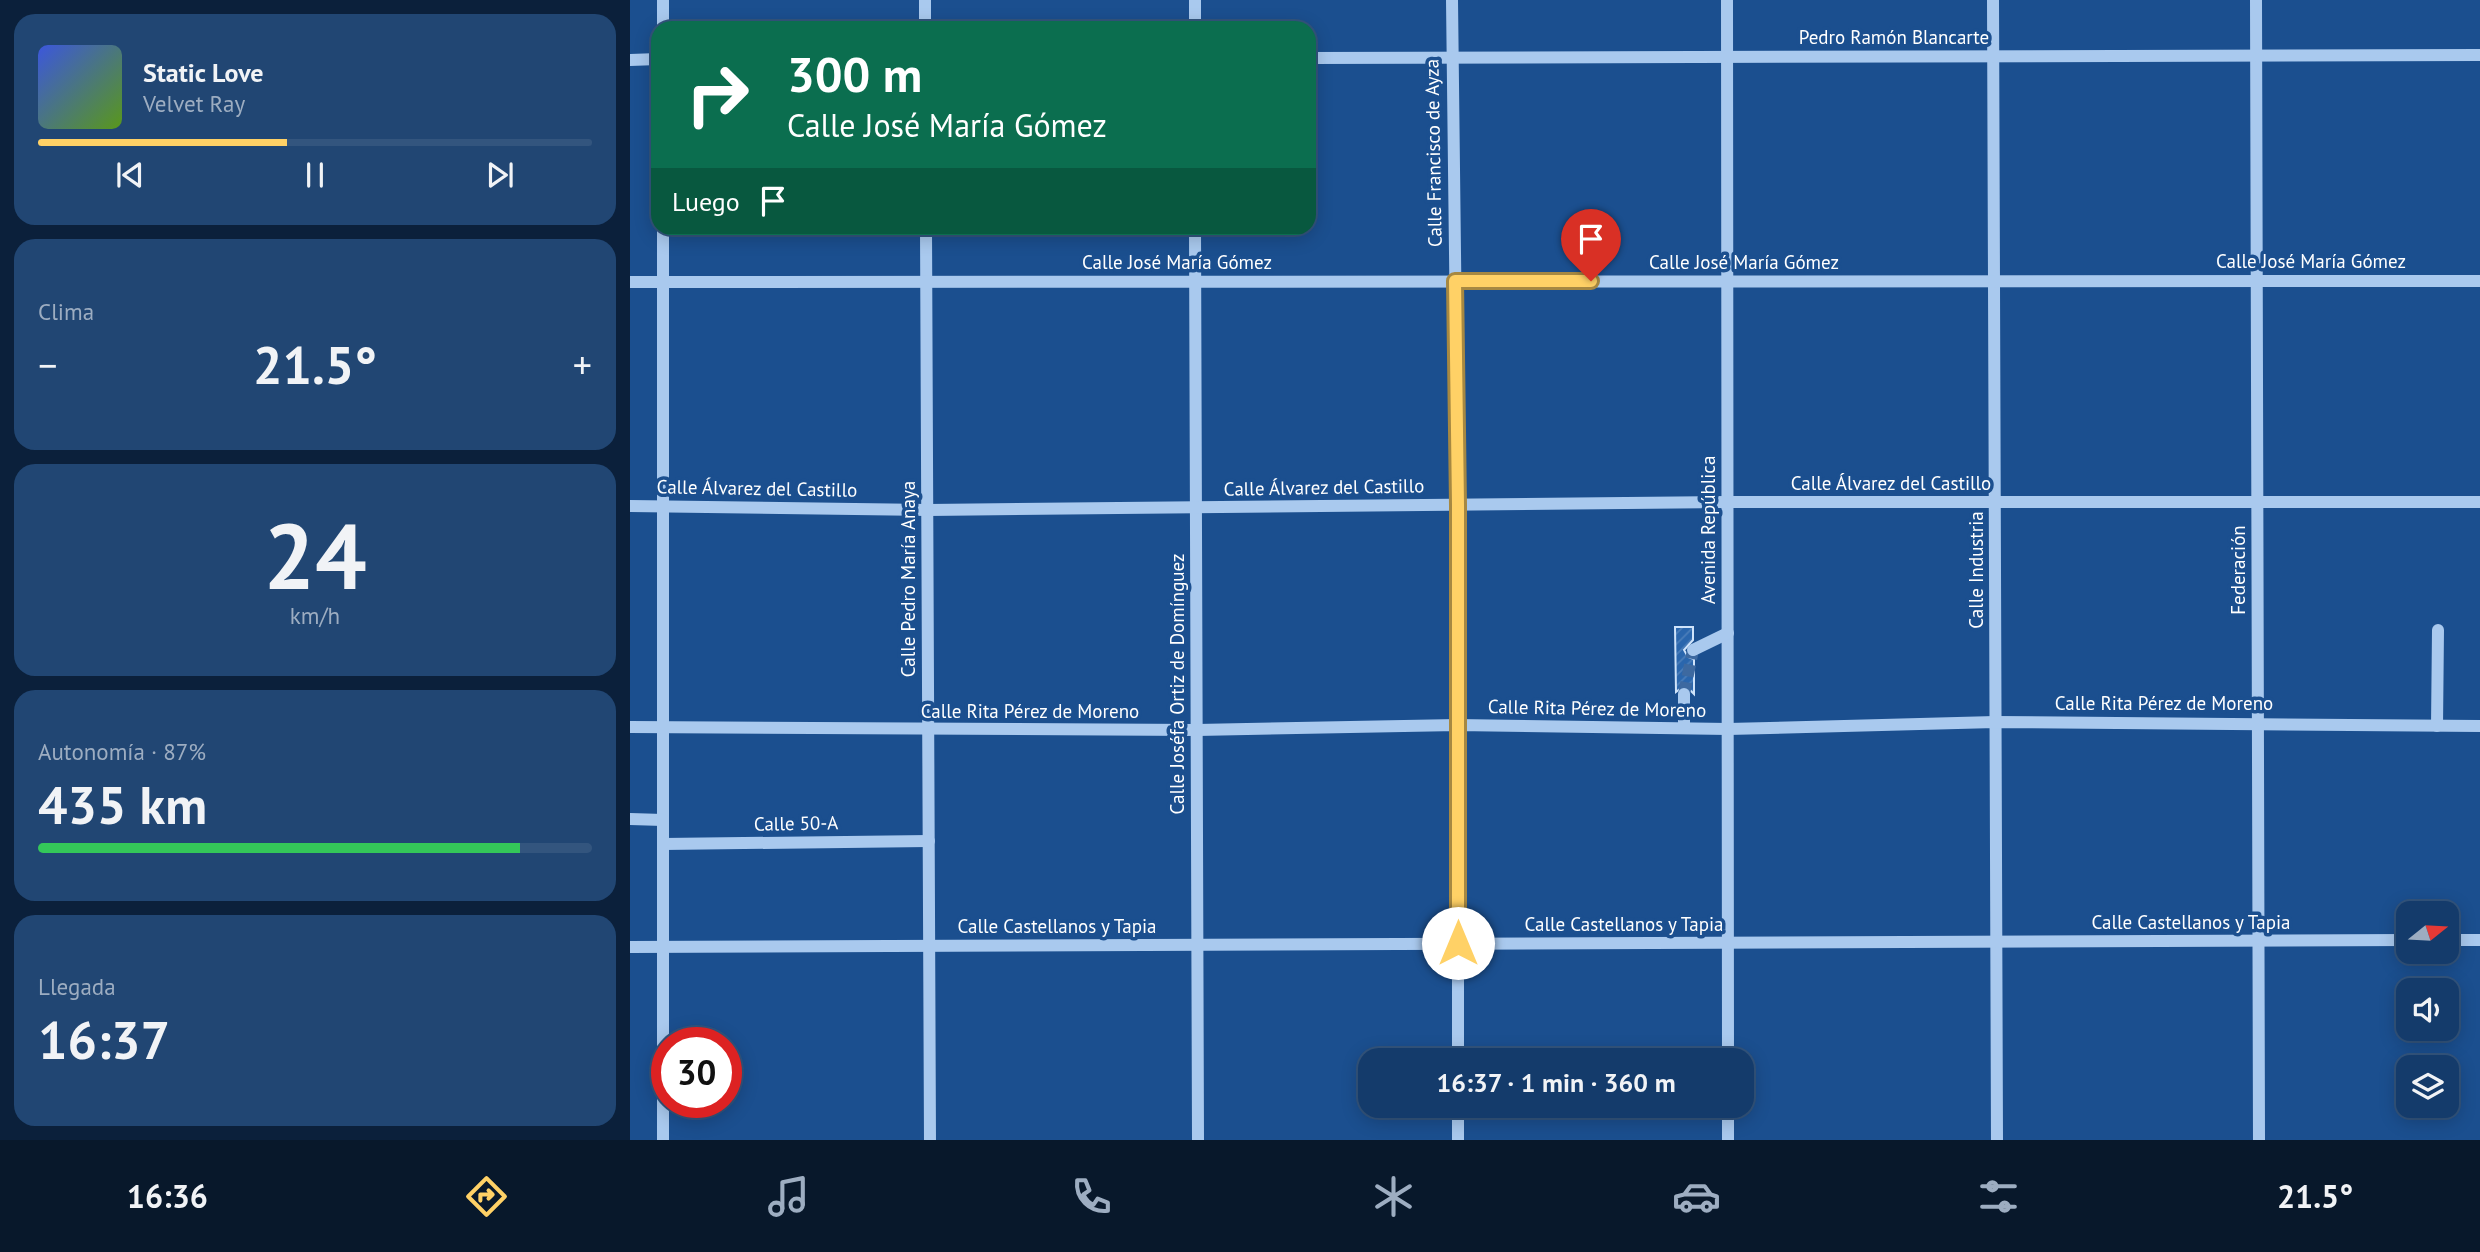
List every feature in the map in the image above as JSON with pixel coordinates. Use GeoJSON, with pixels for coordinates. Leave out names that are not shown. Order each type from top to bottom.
{"type":"FeatureCollection","features":[{"type":"Feature","properties":{"kind":"street"},"geometry":{"type":"LineString","coordinates":[[663,0],[663,21]]}},
{"type":"Feature","properties":{"kind":"street"},"geometry":{"type":"LineString","coordinates":[[925,0],[925,21]]}},
{"type":"Feature","properties":{"kind":"street"},"geometry":{"type":"LineString","coordinates":[[1195,0],[1195,21]]}},
{"type":"Feature","properties":{"kind":"street","name":"Calle Francisco de Ayza"},"geometry":{"type":"LineString","coordinates":[[1452,0],[1458,505],[1458,1048]]}},
{"type":"Feature","properties":{"kind":"street","name":"Avenida República"},"geometry":{"type":"LineString","coordinates":[[1727,0],[1728,1048]]}},
{"type":"Feature","properties":{"kind":"street","name":"Calle Industria"},"geometry":{"type":"LineString","coordinates":[[1993,0],[1997,1140]]}},
{"type":"Feature","properties":{"kind":"street","name":"Federación"},"geometry":{"type":"LineString","coordinates":[[2256,0],[2259,1140]]}},
{"type":"Feature","properties":{"kind":"street","name":"Pedro Ramón Blancarte"},"geometry":{"type":"LineString","coordinates":[[1316,58],[2480,55]]}},
{"type":"Feature","properties":{"kind":"street"},"geometry":{"type":"LineString","coordinates":[[630,60],[651,59]]}},
{"type":"Feature","properties":{"kind":"street"},"geometry":{"type":"LineString","coordinates":[[663,235],[663,1140]]}},
{"type":"Feature","properties":{"kind":"street","name":"Calle Pedro María Anaya"},"geometry":{"type":"LineString","coordinates":[[926,235],[930,1140]]}},
{"type":"Feature","properties":{"kind":"street","name":"Calle Joséfa Ortiz de Domínguez"},"geometry":{"type":"LineString","coordinates":[[1195,235],[1198,1140]]}},
{"type":"Feature","properties":{"kind":"street","name":"Calle José María Gómez"},"geometry":{"type":"LineString","coordinates":[[630,282],[2480,281]]}},
{"type":"Feature","properties":{"kind":"street","name":"Calle Álvarez del Castillo"},"geometry":{"type":"LineString","coordinates":[[630,506],[928,510],[1727,502],[2480,502]]}},
{"type":"Feature","properties":{"kind":"street"},"geometry":{"type":"LineString","coordinates":[[2437,726],[2438,630]]}},
{"type":"Feature","properties":{"kind":"street"},"geometry":{"type":"LineString","coordinates":[[1693,650],[1728,633]]}},
{"type":"Feature","properties":{"kind":"street"},"geometry":{"type":"LineString","coordinates":[[1684,694],[1684,728]]}},
{"type":"Feature","properties":{"kind":"street","name":"Calle Rita Pérez de Moreno"},"geometry":{"type":"LineString","coordinates":[[630,727],[1197,730],[1457,725],[1728,729],[1995,722],[2480,726]]}},
{"type":"Feature","properties":{"kind":"street"},"geometry":{"type":"LineString","coordinates":[[630,819],[663,820]]}},
{"type":"Feature","properties":{"kind":"street","name":"Calle 50-A"},"geometry":{"type":"LineString","coordinates":[[663,844],[929,841]]}},
{"type":"Feature","properties":{"kind":"street","name":"Calle Castellanos y Tapia"},"geometry":{"type":"LineString","coordinates":[[630,947],[2396,940]]}},
{"type":"Feature","properties":{"kind":"street"},"geometry":{"type":"LineString","coordinates":[[2459,940],[2480,940]]}},
{"type":"Feature","properties":{"kind":"street"},"geometry":{"type":"LineString","coordinates":[[1458,1118],[1458,1140]]}},
{"type":"Feature","properties":{"kind":"street"},"geometry":{"type":"LineString","coordinates":[[1728,1118],[1728,1140]]}},
{"type":"Feature","properties":{"kind":"building"},"geometry":{"type":"Polygon","coordinates":[[[1675,627],[1693,627],[1693,640],[1684,650],[1688,657],[1694,659],[1694,694],[1685,685],[1676,692],[1675,627]]]}},
{"type":"Feature","properties":{"kind":"tunnel"},"geometry":{"type":"LineString","coordinates":[[1684,694],[1693,650]]}},
{"type":"Feature","properties":{"kind":"route"},"geometry":{"type":"LineString","coordinates":[[1458,943],[1455,281],[1591,281]]}}]}
